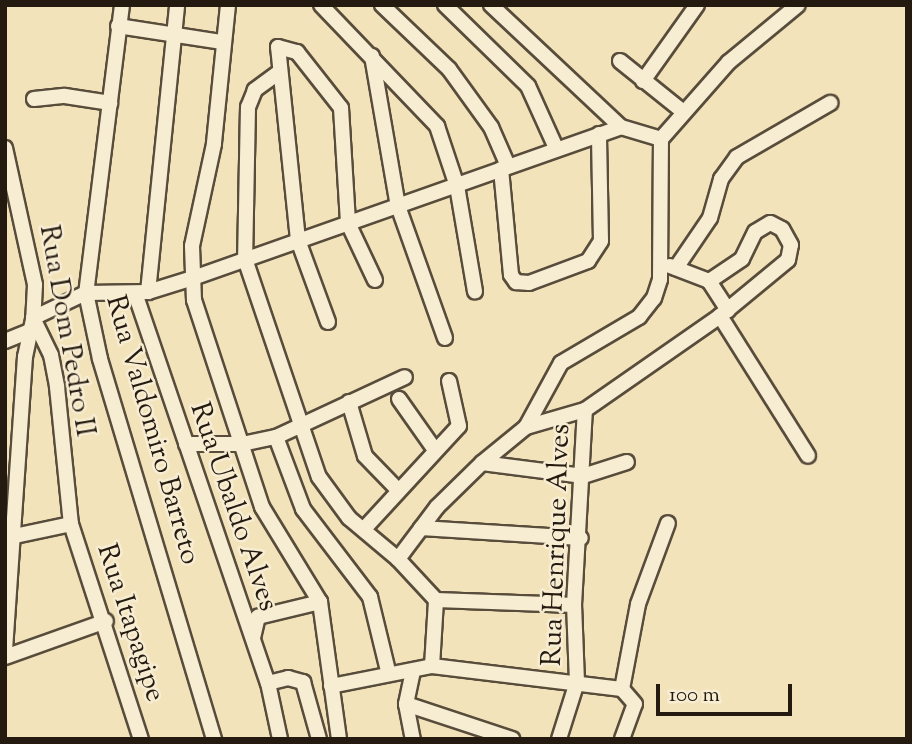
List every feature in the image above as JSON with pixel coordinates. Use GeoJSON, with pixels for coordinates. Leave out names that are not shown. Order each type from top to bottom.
{"type":"FeatureCollection","features":[{"type":"Feature","properties":{"kind":"street","name":"Rua Valdomiro Barreto"},"geometry":{"type":"LineString","coordinates":[[122,5],[86,293],[100,359],[214,739]]}},
{"type":"Feature","properties":{"kind":"street"},"geometry":{"type":"LineString","coordinates":[[142,292],[177,5]]}},
{"type":"Feature","properties":{"kind":"street"},"geometry":{"type":"LineString","coordinates":[[228,5],[221,42],[220,97],[196,216],[194,300],[273,532],[320,602],[339,739]]}},
{"type":"Feature","properties":{"kind":"street"},"geometry":{"type":"LineString","coordinates":[[321,5],[437,126],[457,186],[475,291]]}},
{"type":"Feature","properties":{"kind":"street"},"geometry":{"type":"LineString","coordinates":[[382,5],[449,69],[491,127],[504,168],[511,275],[516,282],[529,283],[588,261],[601,241],[599,134]]}},
{"type":"Feature","properties":{"kind":"street"},"geometry":{"type":"LineString","coordinates":[[445,5],[528,86],[556,148]]}},
{"type":"Feature","properties":{"kind":"street"},"geometry":{"type":"LineString","coordinates":[[491,5],[621,127],[662,139]]}},
{"type":"Feature","properties":{"kind":"street"},"geometry":{"type":"LineString","coordinates":[[643,80],[697,5]]}},
{"type":"Feature","properties":{"kind":"street"},"geometry":{"type":"LineString","coordinates":[[526,427],[548,377],[561,363],[648,310],[660,279],[662,139],[681,110],[798,5]]}},
{"type":"Feature","properties":{"kind":"street"},"geometry":{"type":"LineString","coordinates":[[118,26],[221,42]]}},
{"type":"Feature","properties":{"kind":"street"},"geometry":{"type":"LineString","coordinates":[[327,322],[298,240],[275,49],[292,48],[337,99],[345,131],[348,223],[375,280]]}},
{"type":"Feature","properties":{"kind":"street"},"geometry":{"type":"LineString","coordinates":[[372,56],[398,206],[445,338]]}},
{"type":"Feature","properties":{"kind":"street"},"geometry":{"type":"LineString","coordinates":[[620,61],[681,110]]}},
{"type":"Feature","properties":{"kind":"street"},"geometry":{"type":"LineString","coordinates":[[278,74],[255,90],[248,107],[245,259],[298,426],[326,489],[436,600],[574,605]]}},
{"type":"Feature","properties":{"kind":"street"},"geometry":{"type":"LineString","coordinates":[[34,99],[65,96],[110,103]]}},
{"type":"Feature","properties":{"kind":"street"},"geometry":{"type":"LineString","coordinates":[[676,268],[710,218],[721,179],[737,157],[830,103]]}},
{"type":"Feature","properties":{"kind":"street"},"geometry":{"type":"LineString","coordinates":[[5,650],[15,536],[27,332],[33,317],[86,293],[142,292],[193,278],[621,127]]}},
{"type":"Feature","properties":{"kind":"street","name":"Rua Dom Pedro II"},"geometry":{"type":"LineString","coordinates":[[5,149],[35,285],[33,317],[51,355],[71,524]]}},
{"type":"Feature","properties":{"kind":"street"},"geometry":{"type":"LineString","coordinates":[[398,559],[421,528],[482,463],[526,427],[585,410],[724,313],[788,260],[791,245],[782,229],[770,223],[763,226],[742,259],[709,281]]}},
{"type":"Feature","properties":{"kind":"street"},"geometry":{"type":"LineString","coordinates":[[659,264],[709,281],[724,313],[808,456]]}},
{"type":"Feature","properties":{"kind":"street","name":"Rua Ubaldo Alves"},"geometry":{"type":"LineString","coordinates":[[142,292],[187,444],[268,683],[280,739]]}},
{"type":"Feature","properties":{"kind":"street"},"geometry":{"type":"LineString","coordinates":[[5,341],[27,332]]}},
{"type":"Feature","properties":{"kind":"street"},"geometry":{"type":"LineString","coordinates":[[25,357],[51,355]]}},
{"type":"Feature","properties":{"kind":"street"},"geometry":{"type":"LineString","coordinates":[[187,444],[242,444],[276,437],[405,377]]}},
{"type":"Feature","properties":{"kind":"street"},"geometry":{"type":"LineString","coordinates":[[364,530],[461,419],[449,381]]}},
{"type":"Feature","properties":{"kind":"street"},"geometry":{"type":"LineString","coordinates":[[399,398],[435,450]]}},
{"type":"Feature","properties":{"kind":"street"},"geometry":{"type":"LineString","coordinates":[[349,402],[365,456],[398,490]]}},
{"type":"Feature","properties":{"kind":"street","name":"Rua Henrique Alves"},"geometry":{"type":"LineString","coordinates":[[559,739],[577,682],[574,605],[581,538],[585,410]]}},
{"type":"Feature","properties":{"kind":"street"},"geometry":{"type":"LineString","coordinates":[[5,413],[22,414]]}},
{"type":"Feature","properties":{"kind":"street"},"geometry":{"type":"LineString","coordinates":[[276,437],[303,509],[370,597],[388,671]]}},
{"type":"Feature","properties":{"kind":"street"},"geometry":{"type":"LineString","coordinates":[[482,463],[583,476],[627,462]]}},
{"type":"Feature","properties":{"kind":"street"},"geometry":{"type":"LineString","coordinates":[[622,689],[638,604],[668,523]]}},
{"type":"Feature","properties":{"kind":"street"},"geometry":{"type":"LineString","coordinates":[[15,536],[71,524]]}},
{"type":"Feature","properties":{"kind":"street","name":"Rua Itapagipe"},"geometry":{"type":"LineString","coordinates":[[71,524],[106,621],[141,739]]}},
{"type":"Feature","properties":{"kind":"street"},"geometry":{"type":"LineString","coordinates":[[421,528],[581,538]]}},
{"type":"Feature","properties":{"kind":"street"},"geometry":{"type":"LineString","coordinates":[[432,666],[436,600]]}},
{"type":"Feature","properties":{"kind":"street"},"geometry":{"type":"LineString","coordinates":[[252,641],[258,617],[320,602]]}},
{"type":"Feature","properties":{"kind":"street"},"geometry":{"type":"LineString","coordinates":[[5,657],[106,621]]}},
{"type":"Feature","properties":{"kind":"street"},"geometry":{"type":"LineString","coordinates":[[331,686],[388,671],[413,671],[432,666],[622,689],[635,704],[622,739]]}},
{"type":"Feature","properties":{"kind":"street"},"geometry":{"type":"LineString","coordinates":[[413,671],[406,704],[413,739]]}},
{"type":"Feature","properties":{"kind":"street"},"geometry":{"type":"LineString","coordinates":[[268,683],[288,678],[303,682],[319,739]]}},
{"type":"Feature","properties":{"kind":"street"},"geometry":{"type":"LineString","coordinates":[[406,704],[512,739]]}}]}
